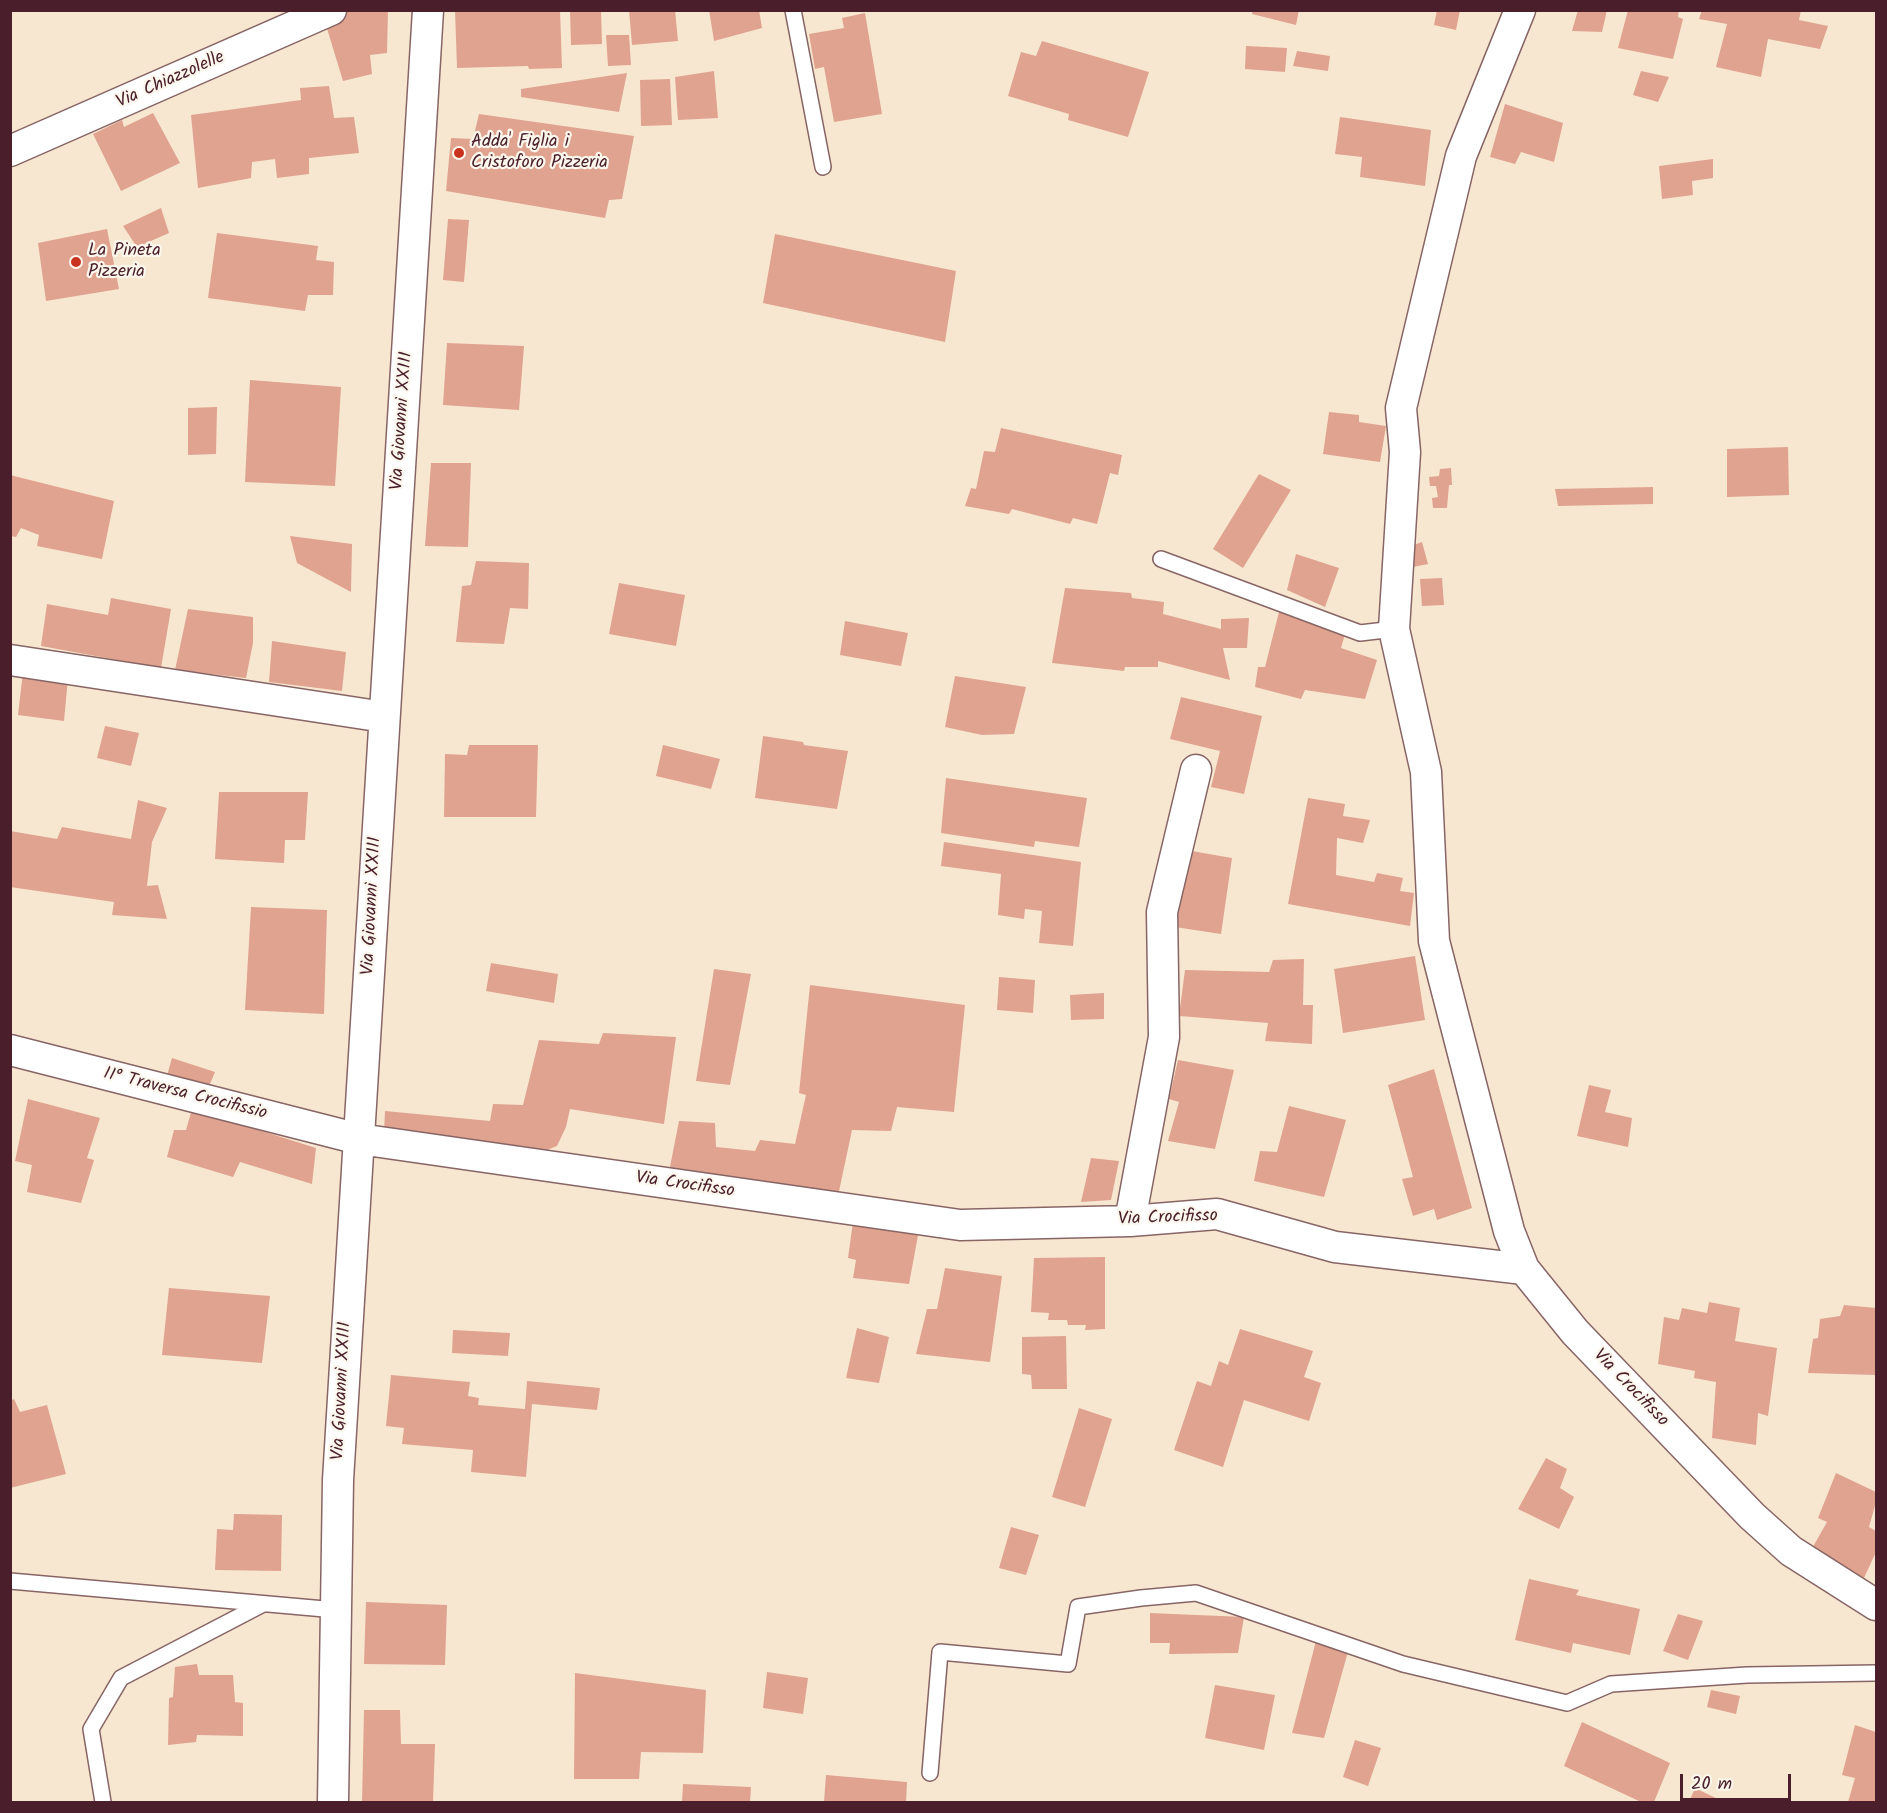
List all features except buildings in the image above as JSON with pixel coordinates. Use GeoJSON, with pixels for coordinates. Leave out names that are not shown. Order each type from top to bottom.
{"type":"FeatureCollection","features":[{"type":"Feature","properties":{"kind":"street","name":"Via Chiazzolelle"},"geometry":{"type":"LineString","coordinates":[[10,151],[331,10]]}},
{"type":"Feature","properties":{"kind":"street","name":"Via Giovanni XXIII"},"geometry":{"type":"LineString","coordinates":[[333,1803],[338,1480],[428,10]]}},
{"type":"Feature","properties":{"kind":"street"},"geometry":{"type":"LineString","coordinates":[[1520,10],[1461,156],[1401,408],[1405,452],[1394,629],[1426,772],[1434,941],[1509,1231],[1524,1269]]}},
{"type":"Feature","properties":{"kind":"street"},"geometry":{"type":"LineString","coordinates":[[10,660],[384,717]]}},
{"type":"Feature","properties":{"kind":"street"},"geometry":{"type":"LineString","coordinates":[[1130,1221],[1164,1037],[1162,912],[1196,770]]}},
{"type":"Feature","properties":{"kind":"street","name":"II° Traversa Crocifissio"},"geometry":{"type":"LineString","coordinates":[[10,1050],[359,1139]]}},
{"type":"Feature","properties":{"kind":"street","name":"Via Crocifisso"},"geometry":{"type":"LineString","coordinates":[[359,1139],[960,1225],[1130,1221],[1217,1215],[1335,1247],[1524,1269],[1575,1332],[1752,1516],[1791,1551],[1876,1605]]}},
{"type":"Feature","properties":{"kind":"lane"},"geometry":{"type":"LineString","coordinates":[[793,10],[823,167]]}},
{"type":"Feature","properties":{"kind":"lane"},"geometry":{"type":"LineString","coordinates":[[1161,559],[1360,633],[1394,629]]}},
{"type":"Feature","properties":{"kind":"lane"},"geometry":{"type":"LineString","coordinates":[[10,1581],[336,1610]]}},
{"type":"Feature","properties":{"kind":"lane"},"geometry":{"type":"LineString","coordinates":[[930,1773],[940,1652],[1068,1664],[1078,1606],[1141,1598],[1196,1593],[1403,1664],[1568,1703],[1611,1683],[1747,1675],[1876,1673]]}},
{"type":"Feature","properties":{"kind":"lane"},"geometry":{"type":"LineString","coordinates":[[103,1803],[91,1729],[121,1678],[263,1604]]}},
{"type":"Feature","properties":{"kind":"place","name":"Adda' Figlia i Cristoforo Pizzeria"},"geometry":{"type":"Point","coordinates":[459,153]}},
{"type":"Feature","properties":{"kind":"place","name":"La Pineta Pizzeria"},"geometry":{"type":"Point","coordinates":[76,262]}}]}
